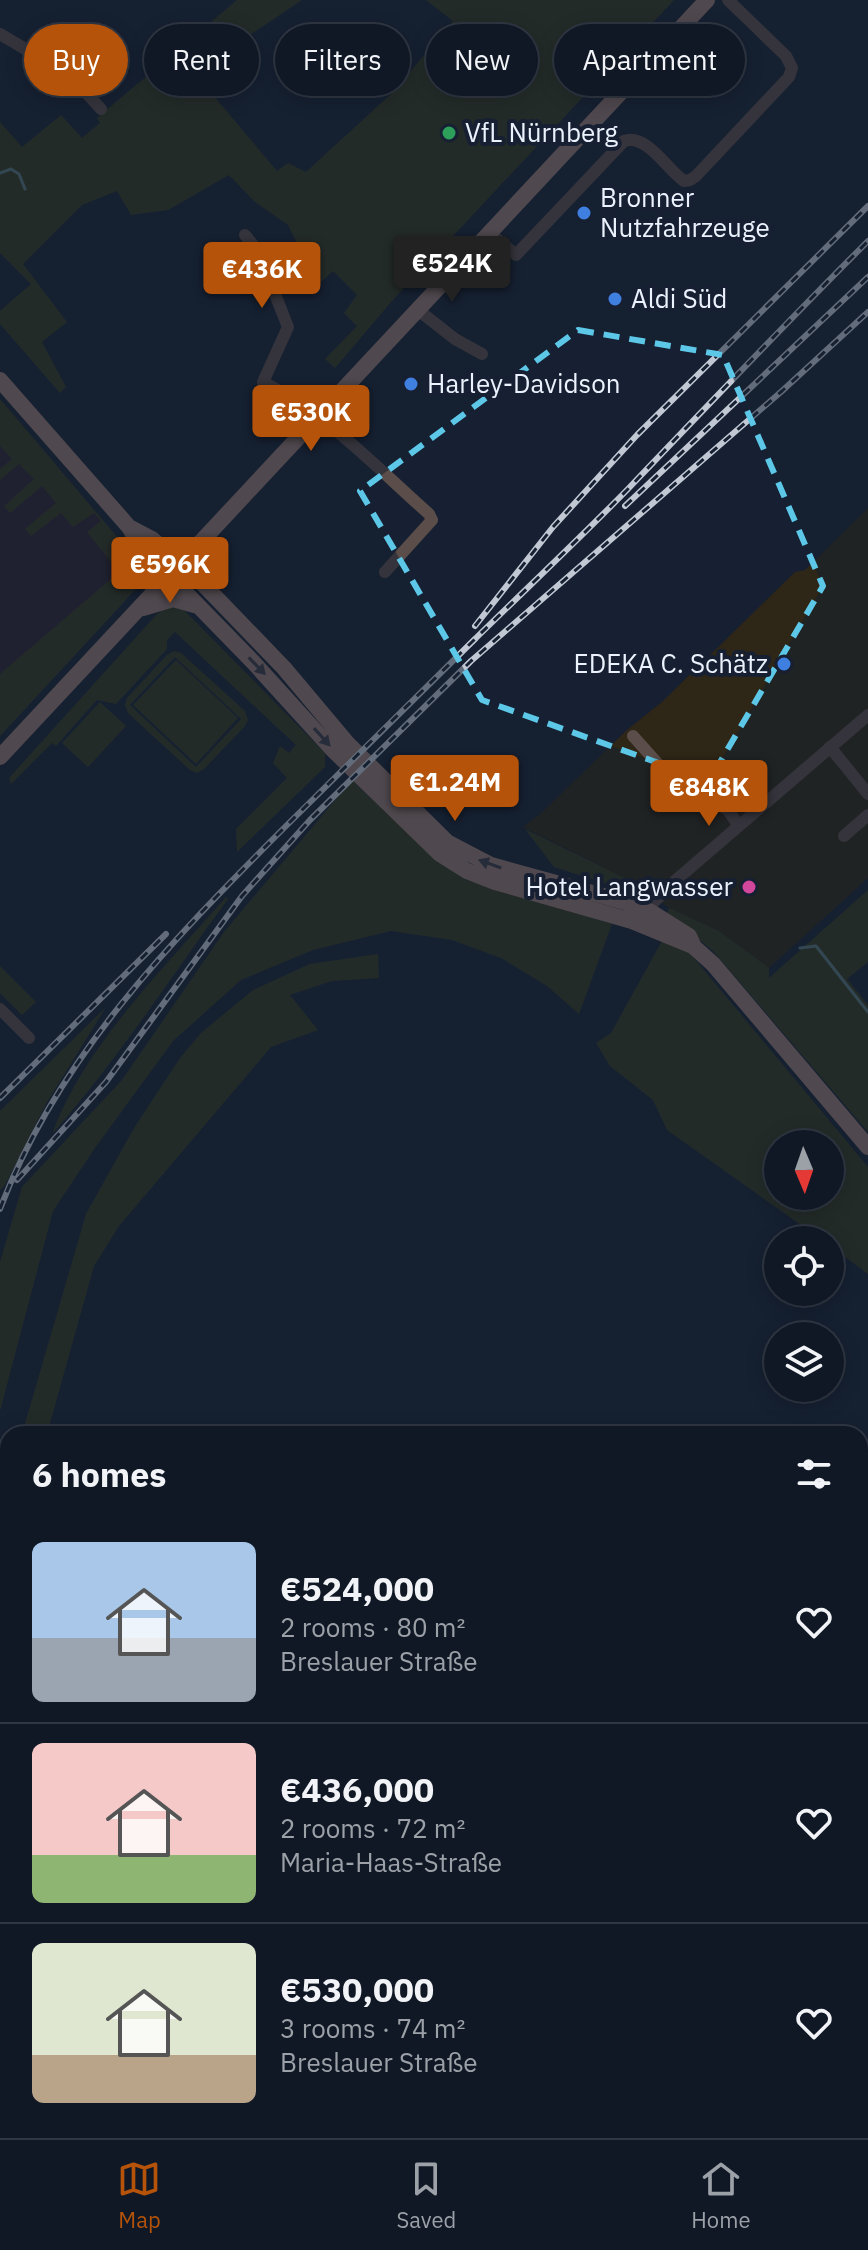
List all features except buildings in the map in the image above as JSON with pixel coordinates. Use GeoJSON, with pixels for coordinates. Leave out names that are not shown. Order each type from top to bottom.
{"type":"FeatureCollection","features":[{"type":"Feature","properties":{"kind":"main road"},"geometry":{"type":"LineString","coordinates":[[0,757],[707,0]]}},
{"type":"Feature","properties":{"kind":"main road"},"geometry":{"type":"LineString","coordinates":[[0,380],[129,527],[141,547],[175,569],[284,668],[356,753],[447,842],[491,865],[685,933],[868,1147]]}},
{"type":"Feature","properties":{"kind":"main road"},"geometry":{"type":"LineString","coordinates":[[175,569],[199,607],[349,766],[440,854],[467,871],[502,885],[641,916]]}},
{"type":"Feature","properties":{"kind":"main road"},"geometry":{"type":"LineString","coordinates":[[141,609],[170,599],[199,607]]}},
{"type":"Feature","properties":{"kind":"street"},"geometry":{"type":"LineString","coordinates":[[490,233],[516,255],[624,141],[630,139],[642,143],[678,177],[684,181],[690,180],[789,77],[792,68],[786,56],[728,0]]}},
{"type":"Feature","properties":{"kind":"street"},"geometry":{"type":"LineString","coordinates":[[0,34],[47,62],[51,68],[70,75],[101,109]]}},
{"type":"Feature","properties":{"kind":"street"},"geometry":{"type":"LineString","coordinates":[[245,235],[258,251],[288,327],[263,382],[290,395],[318,415],[432,520],[385,572]]}},
{"type":"Feature","properties":{"kind":"street"},"geometry":{"type":"LineString","coordinates":[[418,310],[455,339],[482,354]]}},
{"type":"Feature","properties":{"kind":"street"},"geometry":{"type":"LineString","coordinates":[[641,916],[739,826],[868,715]]}},
{"type":"Feature","properties":{"kind":"street"},"geometry":{"type":"LineString","coordinates":[[633,736],[668,775],[728,810],[739,826]]}},
{"type":"Feature","properties":{"kind":"street"},"geometry":{"type":"LineString","coordinates":[[830,747],[868,794]]}},
{"type":"Feature","properties":{"kind":"street"},"geometry":{"type":"LineString","coordinates":[[844,836],[868,815]]}},
{"type":"Feature","properties":{"kind":"street"},"geometry":{"type":"LineString","coordinates":[[0,1009],[29,1038]]}},
{"type":"Feature","properties":{"kind":"highlighted area"},"geometry":{"type":"Polygon","coordinates":[[[578,330],[723,355],[823,586],[709,781],[482,700],[360,491],[578,330]]]}},
{"type":"Feature","properties":{"kind":"shaded area"},"geometry":{"type":"Polygon","coordinates":[[[0,399],[140,564],[147,577],[0,736],[0,399]]]}},
{"type":"Feature","properties":{"kind":"shaded area"},"geometry":{"type":"Polygon","coordinates":[[[868,508],[868,878],[769,968],[719,931],[669,908],[641,886],[523,827],[627,730],[663,701],[795,572],[805,570],[868,508]]]}},
{"type":"Feature","properties":{"kind":"green space"},"geometry":{"type":"Polygon","coordinates":[[[237,0],[302,0],[259,29],[259,24],[209,24],[237,0]]]}},
{"type":"Feature","properties":{"kind":"green space"},"geometry":{"type":"Polygon","coordinates":[[[426,0],[674,0],[652,24],[554,24],[554,96],[584,96],[392,301],[335,368],[325,359],[357,326],[344,313],[357,295],[333,271],[318,285],[288,225],[255,202],[229,175],[168,210],[131,215],[117,191],[82,205],[23,264],[67,322],[42,342],[66,387],[60,393],[0,324],[0,311],[31,284],[0,253],[0,122],[22,147],[61,115],[82,138],[100,123],[97,118],[123,96],[128,96],[128,92],[144,78],[144,96],[214,96],[277,171],[288,163],[306,172],[389,96],[410,96],[410,72],[426,53],[426,96],[538,96],[538,24],[450,24],[453,21],[426,0]]]}},
{"type":"Feature","properties":{"kind":"green space"},"geometry":{"type":"Polygon","coordinates":[[[0,399],[140,564],[147,577],[0,736],[0,674],[119,572],[87,532],[101,521],[94,513],[73,527],[61,513],[31,536],[25,529],[56,503],[42,486],[10,513],[4,506],[34,479],[19,464],[0,480],[0,469],[12,459],[0,446],[0,399]]]}},
{"type":"Feature","properties":{"kind":"green space"},"geometry":{"type":"Polygon","coordinates":[[[168,607],[182,608],[325,753],[325,767],[237,852],[236,829],[287,778],[273,763],[280,746],[289,753],[296,745],[175,632],[167,640],[167,649],[116,704],[97,700],[56,746],[52,743],[11,784],[9,778],[157,614],[168,607]]]}},
{"type":"Feature","properties":{"kind":"green space"},"geometry":{"type":"Polygon","coordinates":[[[174,651],[181,653],[245,711],[248,720],[197,773],[128,713],[125,705],[127,698],[174,651]],[[175,657],[130,705],[196,767],[241,719],[175,657]]]}},
{"type":"Feature","properties":{"kind":"green space"},"geometry":{"type":"Polygon","coordinates":[[[176,660],[238,718],[196,764],[133,705],[176,660]]]}},
{"type":"Feature","properties":{"kind":"green space"},"geometry":{"type":"Polygon","coordinates":[[[100,702],[126,726],[88,767],[62,743],[100,702]]]}},
{"type":"Feature","properties":{"kind":"green space"},"geometry":{"type":"Polygon","coordinates":[[[352,780],[434,858],[467,880],[612,924],[579,1014],[547,986],[501,958],[452,940],[391,931],[313,950],[241,980],[173,1041],[53,1211],[0,1411],[0,1262],[22,1187],[122,1080],[224,932],[352,780]]]}},
{"type":"Feature","properties":{"kind":"green space"},"geometry":{"type":"Polygon","coordinates":[[[525,829],[641,886],[629,891],[554,867],[525,829]]]}},
{"type":"Feature","properties":{"kind":"green space"},"geometry":{"type":"Polygon","coordinates":[[[868,890],[868,962],[847,979],[868,1005],[868,1132],[713,951],[667,914],[669,908],[719,931],[769,968],[769,978],[868,890]]]}},
{"type":"Feature","properties":{"kind":"green space"},"geometry":{"type":"Polygon","coordinates":[[[226,897],[228,899],[121,1048],[52,1134],[66,1101],[105,1039],[226,897]]]}},
{"type":"Feature","properties":{"kind":"green space"},"geometry":{"type":"Polygon","coordinates":[[[662,941],[689,952],[837,1130],[764,1130],[764,1199],[667,1130],[653,1100],[610,1066],[596,1043],[611,1033],[662,941]]]}},
{"type":"Feature","properties":{"kind":"green space"},"geometry":{"type":"Polygon","coordinates":[[[378,954],[379,978],[332,981],[290,995],[318,1030],[271,1047],[119,1226],[94,1266],[49,1426],[24,1426],[86,1214],[134,1128],[180,1058],[201,1033],[253,990],[310,964],[378,954]]]}},
{"type":"Feature","properties":{"kind":"green space"},"geometry":{"type":"Polygon","coordinates":[[[0,966],[36,1002],[22,1015],[0,993],[0,966]]]}},
{"type":"Feature","properties":{"kind":"green space"},"geometry":{"type":"Polygon","coordinates":[[[106,1007],[46,1104],[0,1190],[0,1111],[106,1007]]]}},
{"type":"Feature","properties":{"kind":"green space"},"geometry":{"type":"Polygon","coordinates":[[[844,1138],[868,1167],[868,1274],[844,1256],[844,1226],[802,1226],[780,1210],[844,1210],[844,1138]]]}},
{"type":"Feature","properties":{"kind":"waterway"},"geometry":{"type":"LineString","coordinates":[[0,173],[11,169],[19,174],[25,189]]}},
{"type":"Feature","properties":{"kind":"waterway"},"geometry":{"type":"LineString","coordinates":[[800,948],[816,946],[868,1012]]}},
{"type":"Feature","properties":{"kind":"railway"},"geometry":{"type":"LineString","coordinates":[[475,626],[553,527],[637,435],[868,206]]}},
{"type":"Feature","properties":{"kind":"railway"},"geometry":{"type":"LineString","coordinates":[[0,1209],[24,1154],[53,1102],[85,1052],[160,958],[284,828],[626,491],[868,241]]}},
{"type":"Feature","properties":{"kind":"railway"},"geometry":{"type":"LineString","coordinates":[[625,506],[868,277]]}},
{"type":"Feature","properties":{"kind":"railway"},"geometry":{"type":"LineString","coordinates":[[17,1180],[106,1082],[242,896],[310,820],[471,661],[782,391],[868,312]]}},
{"type":"Feature","properties":{"kind":"railway"},"geometry":{"type":"LineString","coordinates":[[0,1098],[166,934]]}},
{"type":"Feature","properties":{"kind":"place","name":"VfL Nürnberg"},"geometry":{"type":"Point","coordinates":[449,133]}},
{"type":"Feature","properties":{"kind":"place","name":"Bronner Nutzfahrzeuge"},"geometry":{"type":"Point","coordinates":[584,213]}},
{"type":"Feature","properties":{"kind":"place","name":"Aldi Süd"},"geometry":{"type":"Point","coordinates":[615,299]}},
{"type":"Feature","properties":{"kind":"place","name":"Harley-Davidson"},"geometry":{"type":"Point","coordinates":[411,384]}},
{"type":"Feature","properties":{"kind":"place","name":"EDEKA C. Schätz"},"geometry":{"type":"Point","coordinates":[784,664]}},
{"type":"Feature","properties":{"kind":"place","name":"Hotel Langwasser"},"geometry":{"type":"Point","coordinates":[749,887]}}]}
